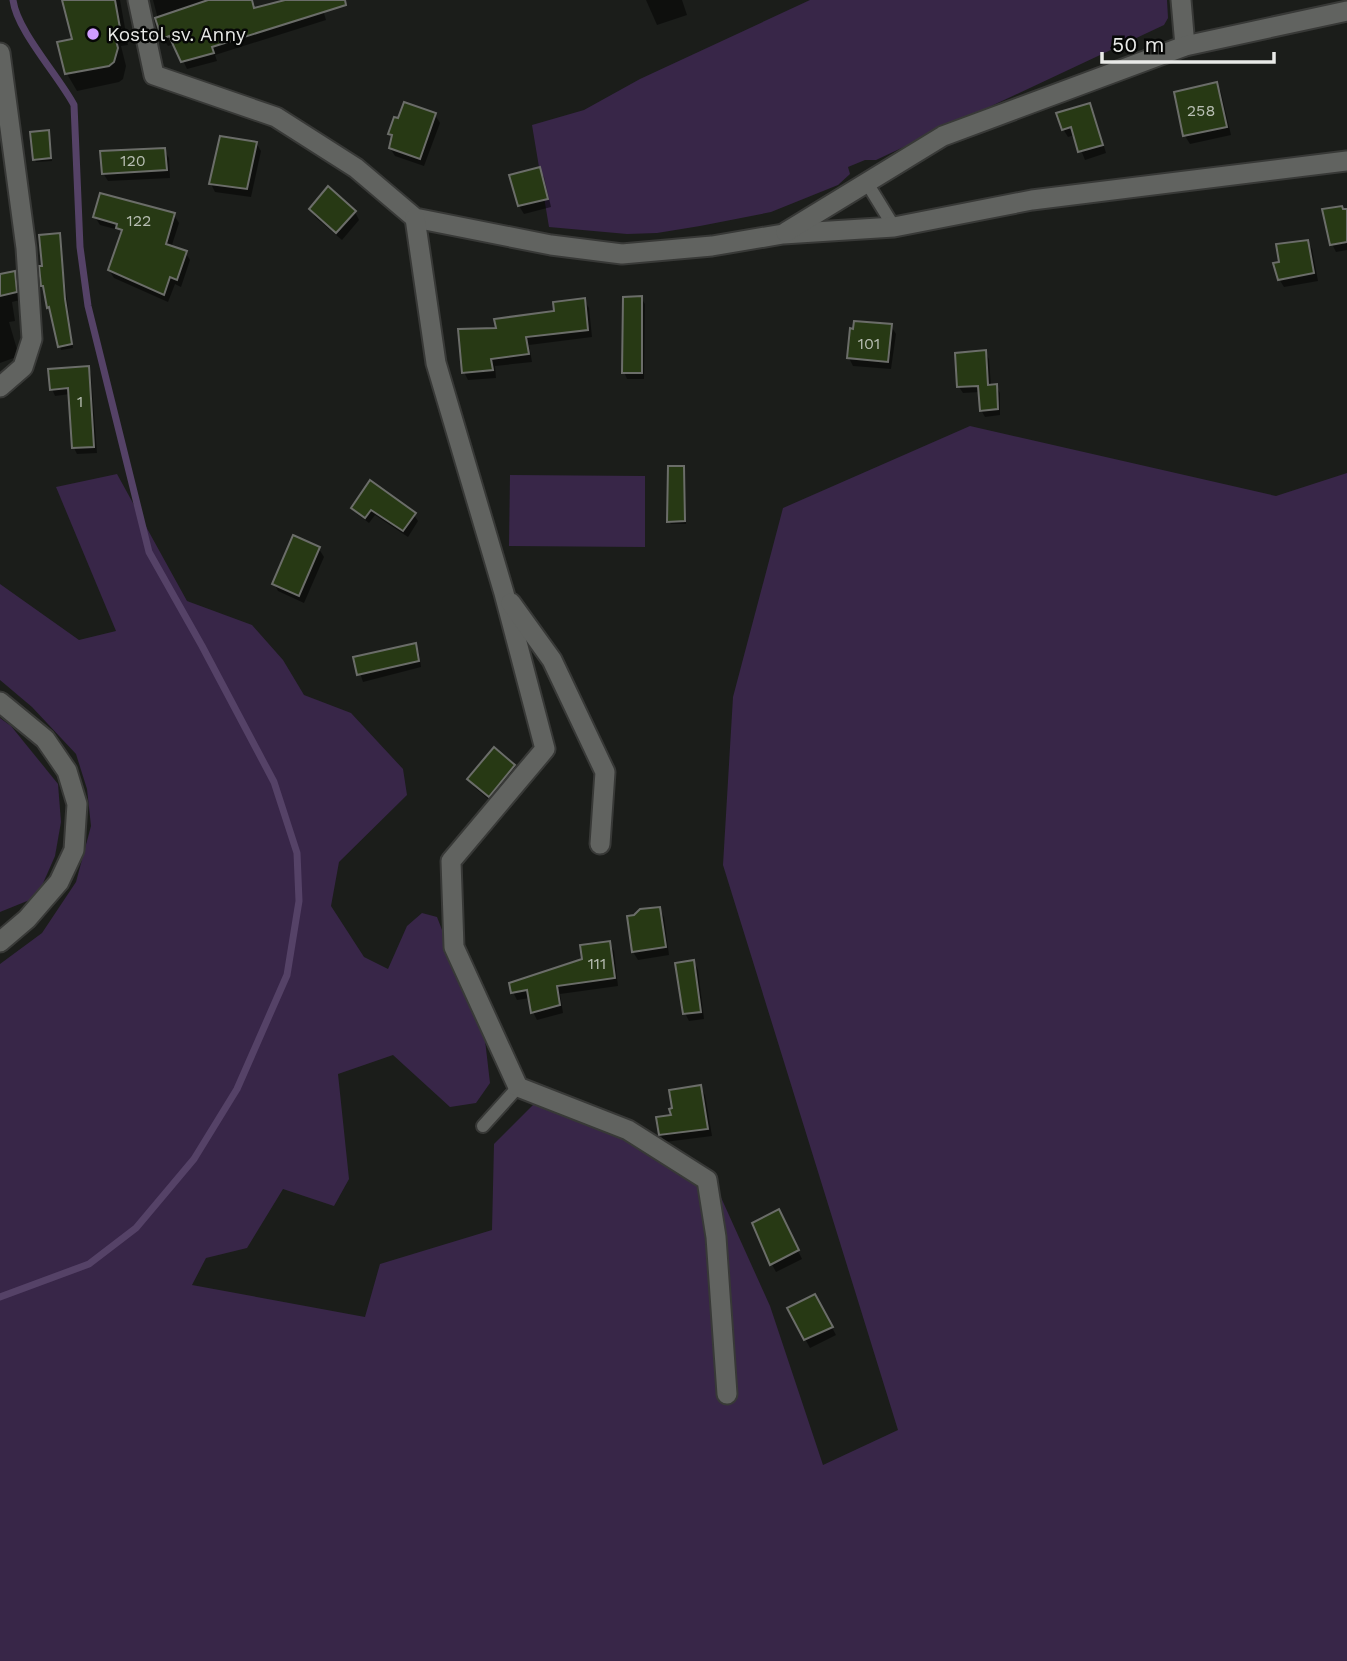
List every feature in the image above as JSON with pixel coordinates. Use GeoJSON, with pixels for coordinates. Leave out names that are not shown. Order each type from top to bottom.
{"type":"FeatureCollection","features":[{"type":"Feature","properties":{"kind":"street"},"geometry":{"type":"LineString","coordinates":[[138,0],[154,75],[276,117],[356,168],[415,218],[551,245],[622,254],[712,246],[783,234],[894,227],[1032,200],[1347,161]]}},
{"type":"Feature","properties":{"kind":"street"},"geometry":{"type":"LineString","coordinates":[[1181,0],[1185,46]]}},
{"type":"Feature","properties":{"kind":"street"},"geometry":{"type":"LineString","coordinates":[[783,234],[943,136],[1185,46],[1347,11]]}},
{"type":"Feature","properties":{"kind":"street"},"geometry":{"type":"LineString","coordinates":[[0,53],[26,248],[32,339],[23,367],[0,387]]}},
{"type":"Feature","properties":{"kind":"street"},"geometry":{"type":"LineString","coordinates":[[415,218],[436,363],[504,593],[545,749],[451,861],[454,947],[518,1087],[628,1130],[708,1180],[716,1237],[727,1394]]}},
{"type":"Feature","properties":{"kind":"street"},"geometry":{"type":"LineString","coordinates":[[504,593],[552,660],[605,772],[600,844]]}},
{"type":"Feature","properties":{"kind":"street"},"geometry":{"type":"LineString","coordinates":[[0,702],[44,739],[67,771],[77,804],[74,850],[59,881],[27,919],[0,942]]}},
{"type":"Feature","properties":{"kind":"lane"},"geometry":{"type":"LineString","coordinates":[[867,183],[894,227]]}},
{"type":"Feature","properties":{"kind":"lane"},"geometry":{"type":"LineString","coordinates":[[483,1126],[518,1087]]}},
{"type":"Feature","properties":{"kind":"shaded area"},"geometry":{"type":"Polygon","coordinates":[[[810,0],[1167,0],[1168,18],[1164,25],[876,160],[865,160],[848,167],[850,174],[838,185],[771,212],[657,233],[627,234],[549,227],[532,125],[584,110],[640,79],[810,0]]]}},
{"type":"Feature","properties":{"kind":"shaded area"},"geometry":{"type":"Polygon","coordinates":[[[970,426],[1276,496],[1347,473],[1347,1661],[0,1661],[0,964],[42,933],[76,882],[91,826],[87,789],[76,754],[32,707],[0,680],[0,584],[79,640],[116,631],[56,487],[117,474],[187,601],[252,625],[283,660],[304,695],[351,713],[403,769],[407,795],[339,862],[331,906],[364,957],[388,969],[407,926],[422,913],[437,917],[485,1040],[490,1083],[476,1103],[450,1107],[393,1055],[338,1074],[349,1179],[334,1206],[283,1189],[247,1248],[206,1258],[192,1285],[365,1317],[380,1264],[492,1230],[494,1144],[538,1100],[678,1162],[719,1193],[770,1306],[823,1465],[898,1430],[723,865],[733,697],[783,508],[970,426]]]}},
{"type":"Feature","properties":{"kind":"shaded area"},"geometry":{"type":"Polygon","coordinates":[[[510,475],[645,476],[645,547],[509,546],[510,475]]]}},
{"type":"Feature","properties":{"kind":"shaded area"},"geometry":{"type":"Polygon","coordinates":[[[0,718],[11,726],[58,784],[61,822],[55,856],[37,897],[0,912],[0,718]]]}},
{"type":"Feature","properties":{"kind":"building","name":"Kostol sv. Anny"},"geometry":{"type":"Polygon","coordinates":[[[62,0],[115,0],[120,28],[113,29],[118,48],[114,62],[109,66],[65,74],[57,42],[72,39],[62,0]]]}},
{"type":"Feature","properties":{"kind":"building"},"geometry":{"type":"Polygon","coordinates":[[[208,0],[252,0],[254,8],[285,0],[345,0],[346,5],[212,47],[214,53],[181,62],[169,36],[162,39],[155,18],[208,0]]]}},
{"type":"Feature","properties":{"kind":"building"},"geometry":{"type":"Polygon","coordinates":[[[1217,82],[1227,127],[1183,136],[1174,92],[1217,82]]]}},
{"type":"Feature","properties":{"kind":"building"},"geometry":{"type":"Polygon","coordinates":[[[404,102],[436,113],[420,159],[389,148],[392,135],[388,134],[394,117],[398,118],[404,102]]]}},
{"type":"Feature","properties":{"kind":"building"},"geometry":{"type":"Polygon","coordinates":[[[1090,103],[1103,145],[1078,152],[1071,127],[1062,130],[1056,113],[1090,103]]]}},
{"type":"Feature","properties":{"kind":"building"},"geometry":{"type":"Polygon","coordinates":[[[49,130],[51,158],[33,160],[30,132],[49,130]]]}},
{"type":"Feature","properties":{"kind":"building"},"geometry":{"type":"Polygon","coordinates":[[[220,136],[257,142],[247,189],[209,184],[220,136]]]}},
{"type":"Feature","properties":{"kind":"building"},"geometry":{"type":"Polygon","coordinates":[[[165,148],[167,170],[102,174],[100,151],[165,148]]]}},
{"type":"Feature","properties":{"kind":"building"},"geometry":{"type":"Polygon","coordinates":[[[540,167],[548,199],[518,206],[509,175],[540,167]]]}},
{"type":"Feature","properties":{"kind":"building"},"geometry":{"type":"Polygon","coordinates":[[[328,186],[356,211],[336,233],[309,209],[328,186]]]}},
{"type":"Feature","properties":{"kind":"building"},"geometry":{"type":"Polygon","coordinates":[[[100,193],[175,213],[166,244],[187,251],[177,280],[170,277],[164,295],[108,270],[122,230],[116,228],[117,224],[93,217],[100,193]]]}},
{"type":"Feature","properties":{"kind":"building"},"geometry":{"type":"Polygon","coordinates":[[[1342,206],[1347,209],[1347,242],[1330,245],[1322,209],[1342,206]]]}},
{"type":"Feature","properties":{"kind":"building"},"geometry":{"type":"Polygon","coordinates":[[[60,233],[65,299],[72,344],[58,347],[41,286],[39,235],[60,233]]]}},
{"type":"Feature","properties":{"kind":"building"},"geometry":{"type":"Polygon","coordinates":[[[1308,240],[1314,273],[1278,280],[1273,263],[1279,262],[1276,244],[1308,240]]]}},
{"type":"Feature","properties":{"kind":"building"},"geometry":{"type":"Polygon","coordinates":[[[15,271],[17,292],[0,296],[0,274],[15,271]]]}},
{"type":"Feature","properties":{"kind":"building"},"geometry":{"type":"Polygon","coordinates":[[[642,296],[642,373],[622,373],[623,297],[642,296]]]}},
{"type":"Feature","properties":{"kind":"building"},"geometry":{"type":"Polygon","coordinates":[[[585,298],[588,330],[526,337],[529,354],[491,359],[493,370],[462,373],[458,329],[496,328],[494,319],[554,311],[553,302],[585,298]]]}},
{"type":"Feature","properties":{"kind":"building"},"geometry":{"type":"Polygon","coordinates":[[[854,321],[892,324],[888,362],[847,358],[850,328],[853,329],[854,321]]]}},
{"type":"Feature","properties":{"kind":"building"},"geometry":{"type":"Polygon","coordinates":[[[986,350],[988,385],[997,384],[998,409],[980,411],[978,386],[957,387],[955,353],[986,350]]]}},
{"type":"Feature","properties":{"kind":"building"},"geometry":{"type":"Polygon","coordinates":[[[89,366],[94,447],[72,448],[68,388],[50,390],[48,369],[89,366]]]}},
{"type":"Feature","properties":{"kind":"building"},"geometry":{"type":"Polygon","coordinates":[[[668,466],[684,466],[685,521],[667,522],[668,466]]]}},
{"type":"Feature","properties":{"kind":"building"},"geometry":{"type":"Polygon","coordinates":[[[370,480],[416,513],[403,531],[371,510],[365,518],[351,508],[370,480]]]}},
{"type":"Feature","properties":{"kind":"building"},"geometry":{"type":"Polygon","coordinates":[[[293,535],[320,547],[299,596],[272,584],[293,535]]]}},
{"type":"Feature","properties":{"kind":"building"},"geometry":{"type":"Polygon","coordinates":[[[416,643],[419,661],[357,675],[353,657],[416,643]]]}},
{"type":"Feature","properties":{"kind":"building"},"geometry":{"type":"Polygon","coordinates":[[[494,747],[515,765],[489,797],[467,779],[494,747]]]}},
{"type":"Feature","properties":{"kind":"building"},"geometry":{"type":"Polygon","coordinates":[[[660,907],[666,947],[632,952],[627,916],[634,915],[640,909],[660,907]]]}},
{"type":"Feature","properties":{"kind":"building"},"geometry":{"type":"Polygon","coordinates":[[[610,941],[615,978],[557,986],[560,1005],[531,1013],[527,990],[511,993],[509,983],[582,959],[580,945],[610,941]]]}},
{"type":"Feature","properties":{"kind":"building"},"geometry":{"type":"Polygon","coordinates":[[[694,960],[701,1012],[683,1014],[675,963],[694,960]]]}},
{"type":"Feature","properties":{"kind":"building"},"geometry":{"type":"Polygon","coordinates":[[[701,1085],[708,1129],[659,1135],[656,1117],[671,1115],[669,1090],[701,1085]]]}},
{"type":"Feature","properties":{"kind":"building"},"geometry":{"type":"Polygon","coordinates":[[[779,1209],[799,1250],[770,1265],[752,1223],[779,1209]]]}},
{"type":"Feature","properties":{"kind":"building"},"geometry":{"type":"Polygon","coordinates":[[[815,1294],[833,1327],[804,1340],[787,1308],[815,1294]]]}},
{"type":"Feature","properties":{"kind":"waterway"},"geometry":{"type":"LineString","coordinates":[[0,1297],[89,1264],[136,1228],[194,1159],[237,1089],[287,975],[299,901],[297,853],[274,782],[149,552],[88,306],[80,247],[74,105],[30,39],[13,0]]}},
{"type":"Feature","properties":{"kind":"place","name":"Kostol sv. Anny"},"geometry":{"type":"Point","coordinates":[93,34]}}]}
